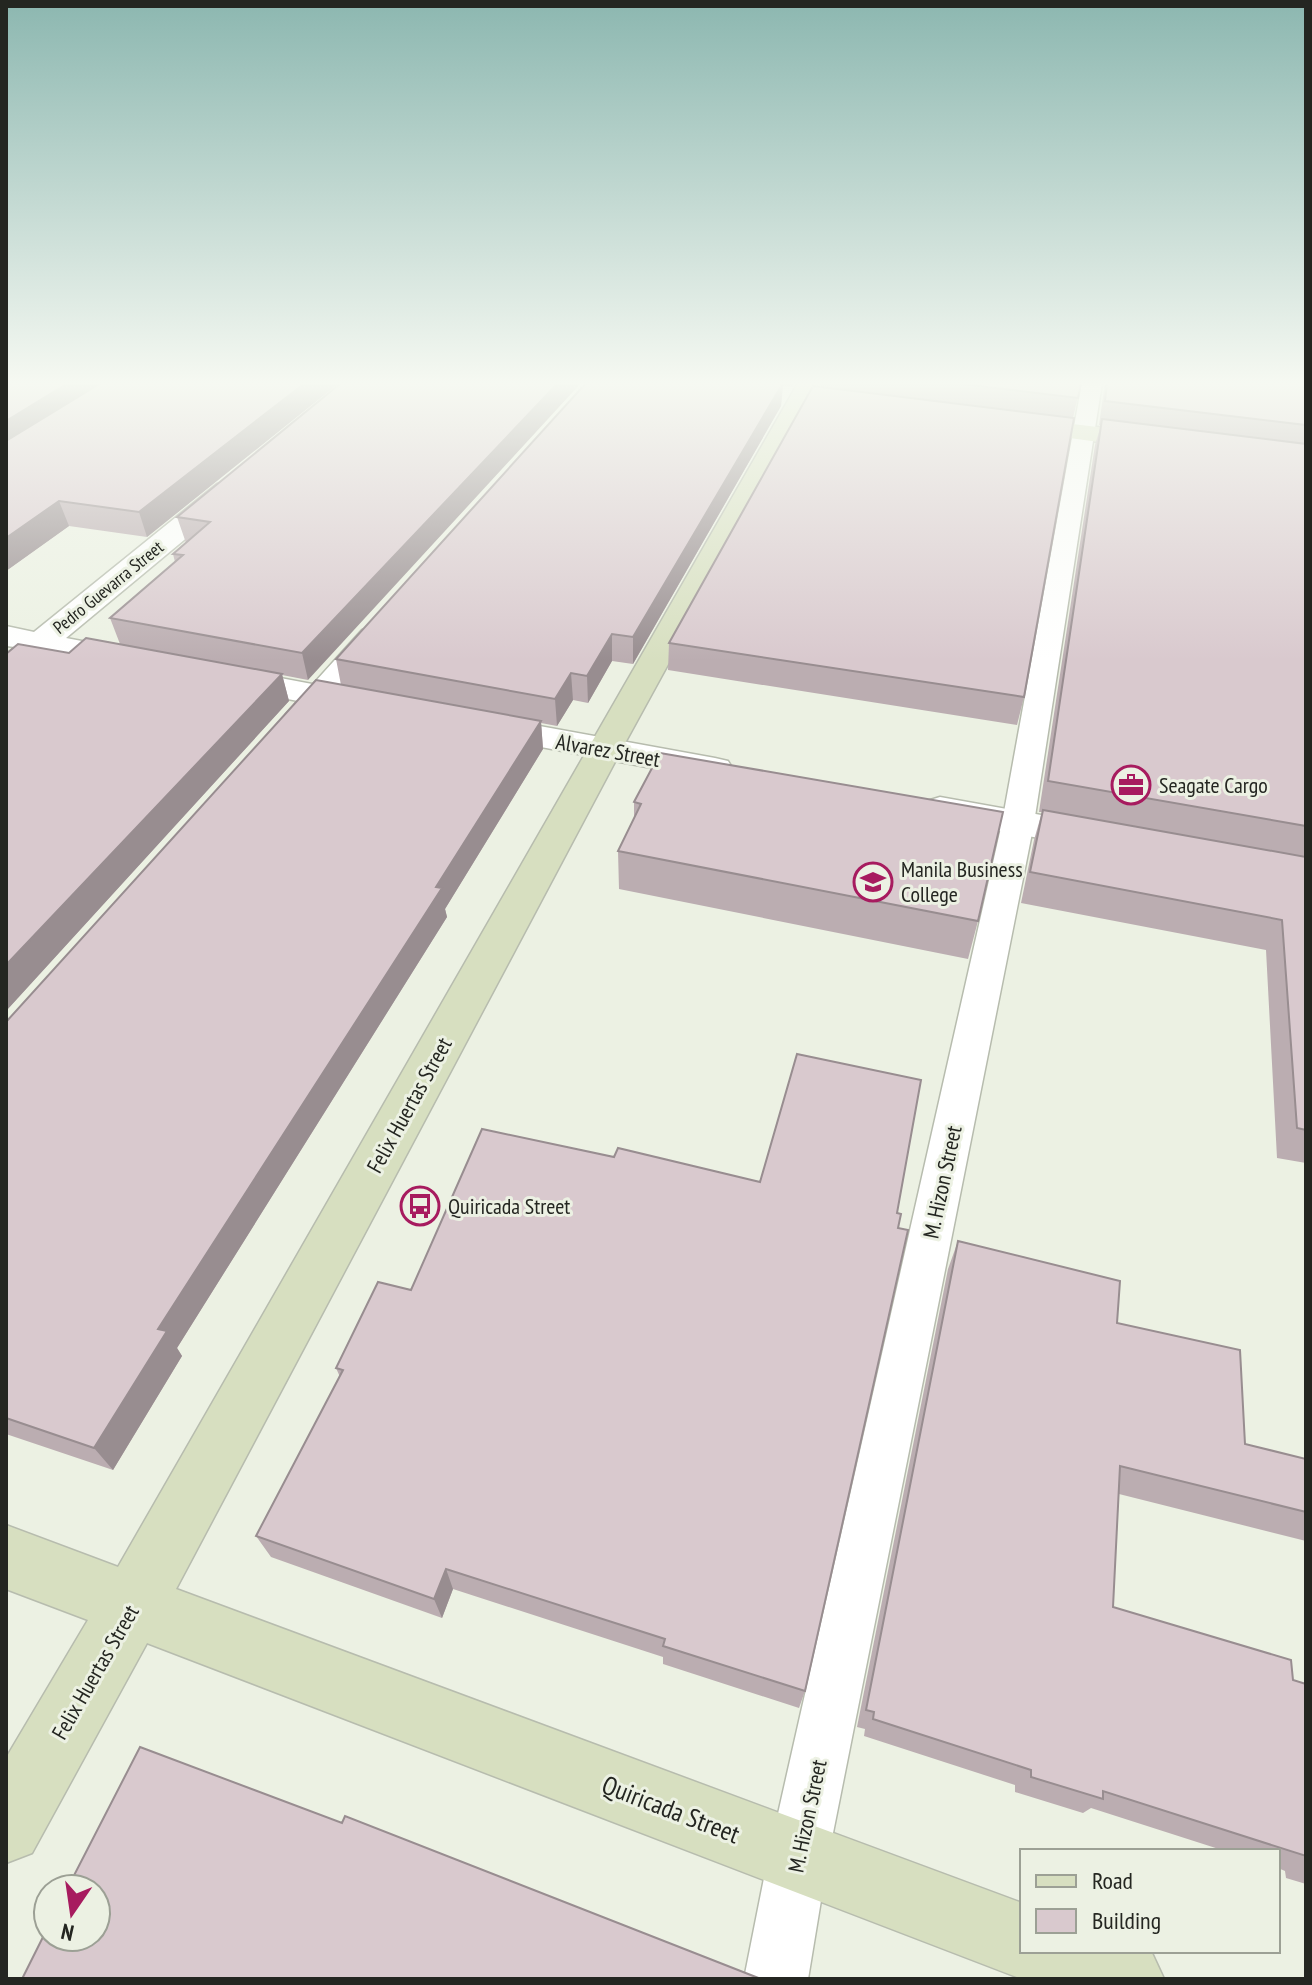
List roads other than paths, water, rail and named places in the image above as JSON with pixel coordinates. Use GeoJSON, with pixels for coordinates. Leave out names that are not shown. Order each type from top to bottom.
{"type":"FeatureCollection","features":[{"type":"Feature","properties":{"kind":"street","name":"Pedro Guevarra Street"},"geometry":{"type":"LineString","coordinates":[[6,671],[244,476]]}},
{"type":"Feature","properties":{"kind":"street","name":"Felix Huertas Street"},"geometry":{"type":"LineString","coordinates":[[6,1827],[135,1604],[604,749],[758,476]]}},
{"type":"Feature","properties":{"kind":"street"},"geometry":{"type":"LineString","coordinates":[[6,636],[393,709]]}},
{"type":"Feature","properties":{"kind":"street","name":"Alvarez Street"},"geometry":{"type":"LineString","coordinates":[[454,721],[742,774]]}},
{"type":"Feature","properties":{"kind":"street"},"geometry":{"type":"LineString","coordinates":[[911,804],[1124,842]]}},
{"type":"Feature","properties":{"kind":"street","name":"Quiricada Street"},"geometry":{"type":"LineString","coordinates":[[6,1557],[1020,1940]]}},
{"type":"Feature","properties":{"kind":"street"},"geometry":{"type":"LineString","coordinates":[[1054,1953],[1125,1979]]}},
{"type":"Feature","properties":{"kind":"lane","name":"M. Hizon Street"},"geometry":{"type":"LineString","coordinates":[[776,1979],[798,1858],[1018,823],[1078,476]]}},
{"type":"Feature","properties":{"kind":"lane"},"geometry":{"type":"LineString","coordinates":[[273,745],[389,615]]}},
{"type":"Feature","properties":{"kind":"place","name":"Seagate Cargo"},"geometry":{"type":"Point","coordinates":[1131,785]}},
{"type":"Feature","properties":{"kind":"place","name":"Manila Business College"},"geometry":{"type":"Point","coordinates":[873,882]}},
{"type":"Feature","properties":{"kind":"place","name":"Quiricada Street"},"geometry":{"type":"Point","coordinates":[420,1206]}}]}
